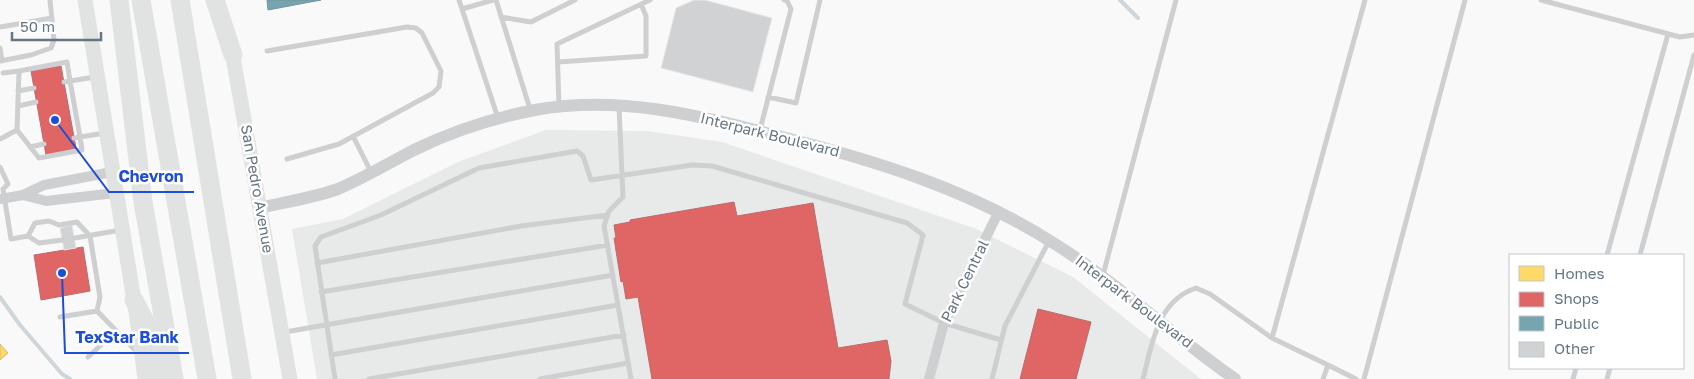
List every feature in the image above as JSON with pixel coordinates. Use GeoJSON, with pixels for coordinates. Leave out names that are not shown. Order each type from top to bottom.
{"type":"FeatureCollection","features":[{"type":"Feature","properties":{"kind":"highway"},"geometry":{"type":"LineString","coordinates":[[119,0],[143,202],[168,376]]}},
{"type":"Feature","properties":{"kind":"highway"},"geometry":{"type":"LineString","coordinates":[[141,0],[207,379]]}},
{"type":"Feature","properties":{"kind":"highway"},"geometry":{"type":"LineString","coordinates":[[180,0],[242,379]]}},
{"type":"Feature","properties":{"kind":"highway"},"geometry":{"type":"LineString","coordinates":[[215,0],[233,55]]}},
{"type":"Feature","properties":{"kind":"highway"},"geometry":{"type":"LineString","coordinates":[[134,300],[148,327],[168,376]]}},
{"type":"Feature","properties":{"kind":"main road"},"geometry":{"type":"LineString","coordinates":[[85,0],[145,379]]}},
{"type":"Feature","properties":{"kind":"main road","name":"San Pedro Avenue"},"geometry":{"type":"LineString","coordinates":[[223,0],[290,379]]}},
{"type":"Feature","properties":{"kind":"street","name":"Interpark Boulevard"},"geometry":{"type":"LineString","coordinates":[[260,208],[337,189],[454,132],[498,118],[560,107],[619,104],[662,108],[759,131],[869,161],[931,182],[998,213],[1049,240],[1102,277],[1235,379]]}},
{"type":"Feature","properties":{"kind":"street"},"geometry":{"type":"LineString","coordinates":[[23,195],[44,185],[112,172]]}},
{"type":"Feature","properties":{"kind":"street"},"geometry":{"type":"LineString","coordinates":[[2,193],[23,195],[46,201],[115,193]]}},
{"type":"Feature","properties":{"kind":"street","name":"Park Central"},"geometry":{"type":"LineString","coordinates":[[929,379],[944,323],[998,213]]}},
{"type":"Feature","properties":{"kind":"lane"},"geometry":{"type":"LineString","coordinates":[[0,48],[1,61],[32,55],[51,48],[54,40],[50,0]]}},
{"type":"Feature","properties":{"kind":"lane"},"geometry":{"type":"LineString","coordinates":[[459,0],[498,118]]}},
{"type":"Feature","properties":{"kind":"lane"},"geometry":{"type":"LineString","coordinates":[[462,9],[494,0],[531,111]]}},
{"type":"Feature","properties":{"kind":"lane"},"geometry":{"type":"LineString","coordinates":[[501,17],[531,22],[574,0]]}},
{"type":"Feature","properties":{"kind":"lane"},"geometry":{"type":"LineString","coordinates":[[560,107],[557,44],[650,0]]}},
{"type":"Feature","properties":{"kind":"lane"},"geometry":{"type":"LineString","coordinates":[[759,131],[791,8],[786,0]]}},
{"type":"Feature","properties":{"kind":"lane"},"geometry":{"type":"LineString","coordinates":[[768,97],[796,103],[820,0]]}},
{"type":"Feature","properties":{"kind":"lane"},"geometry":{"type":"LineString","coordinates":[[1102,277],[1176,0]]}},
{"type":"Feature","properties":{"kind":"lane"},"geometry":{"type":"LineString","coordinates":[[1272,338],[1365,0]]}},
{"type":"Feature","properties":{"kind":"lane"},"geometry":{"type":"LineString","coordinates":[[1364,379],[1465,0]]}},
{"type":"Feature","properties":{"kind":"lane"},"geometry":{"type":"LineString","coordinates":[[1541,0],[1680,37],[1694,35]]}},
{"type":"Feature","properties":{"kind":"lane"},"geometry":{"type":"LineString","coordinates":[[558,62],[646,56],[646,16],[640,4]]}},
{"type":"Feature","properties":{"kind":"lane"},"geometry":{"type":"LineString","coordinates":[[0,27],[52,18]]}},
{"type":"Feature","properties":{"kind":"lane"},"geometry":{"type":"LineString","coordinates":[[267,51],[407,27],[416,28],[422,33],[441,71],[440,87],[433,93],[339,144],[287,160]]}},
{"type":"Feature","properties":{"kind":"lane"},"geometry":{"type":"LineString","coordinates":[[1607,254],[1668,34]]}},
{"type":"Feature","properties":{"kind":"lane"},"geometry":{"type":"LineString","coordinates":[[1640,254],[1694,55]]}},
{"type":"Feature","properties":{"kind":"lane"},"geometry":{"type":"LineString","coordinates":[[4,73],[67,62],[73,95],[77,138],[82,150],[39,158],[30,147],[17,130],[19,71]]}},
{"type":"Feature","properties":{"kind":"lane"},"geometry":{"type":"LineString","coordinates":[[64,82],[96,77]]}},
{"type":"Feature","properties":{"kind":"lane"},"geometry":{"type":"LineString","coordinates":[[18,91],[34,88]]}},
{"type":"Feature","properties":{"kind":"lane"},"geometry":{"type":"LineString","coordinates":[[66,96],[73,95]]}},
{"type":"Feature","properties":{"kind":"lane"},"geometry":{"type":"LineString","coordinates":[[18,106],[36,102]]}},
{"type":"Feature","properties":{"kind":"lane"},"geometry":{"type":"LineString","coordinates":[[619,104],[623,197],[608,214],[604,226],[631,379]]}},
{"type":"Feature","properties":{"kind":"lane"},"geometry":{"type":"LineString","coordinates":[[0,139],[17,130]]}},
{"type":"Feature","properties":{"kind":"lane"},"geometry":{"type":"LineString","coordinates":[[77,138],[105,133]]}},
{"type":"Feature","properties":{"kind":"lane"},"geometry":{"type":"LineString","coordinates":[[353,136],[371,172]]}},
{"type":"Feature","properties":{"kind":"lane"},"geometry":{"type":"LineString","coordinates":[[30,147],[44,144]]}},
{"type":"Feature","properties":{"kind":"lane"},"geometry":{"type":"LineString","coordinates":[[335,379],[315,246],[321,237],[381,215],[479,168],[577,151],[583,156],[591,180],[692,165],[712,166],[906,223],[923,235],[905,304],[944,323],[1001,340]]}},
{"type":"Feature","properties":{"kind":"lane"},"geometry":{"type":"LineString","coordinates":[[0,166],[8,184],[2,193],[11,239],[28,236],[39,244],[62,240]]}},
{"type":"Feature","properties":{"kind":"lane"},"geometry":{"type":"LineString","coordinates":[[317,263],[521,226],[608,214]]}},
{"type":"Feature","properties":{"kind":"lane"},"geometry":{"type":"LineString","coordinates":[[28,236],[35,223],[49,221],[59,225],[77,222],[90,236],[100,297],[97,311]]}},
{"type":"Feature","properties":{"kind":"lane"},"geometry":{"type":"LineString","coordinates":[[75,238],[122,230]]}},
{"type":"Feature","properties":{"kind":"lane"},"geometry":{"type":"LineString","coordinates":[[992,379],[1005,326],[1049,240]]}},
{"type":"Feature","properties":{"kind":"lane"},"geometry":{"type":"LineString","coordinates":[[321,292],[608,245]]}},
{"type":"Feature","properties":{"kind":"lane"},"geometry":{"type":"LineString","coordinates":[[282,333],[613,275]]}},
{"type":"Feature","properties":{"kind":"lane"},"geometry":{"type":"LineString","coordinates":[[1143,379],[1159,320],[1183,292],[1196,288],[1210,294],[1272,338],[1356,379]]}},
{"type":"Feature","properties":{"kind":"lane"},"geometry":{"type":"LineString","coordinates":[[331,355],[618,304]]}},
{"type":"Feature","properties":{"kind":"lane"},"geometry":{"type":"LineString","coordinates":[[60,318],[97,311]]}},
{"type":"Feature","properties":{"kind":"lane"},"geometry":{"type":"LineString","coordinates":[[97,311],[143,359]]}},
{"type":"Feature","properties":{"kind":"lane"},"geometry":{"type":"LineString","coordinates":[[88,357],[116,331]]}},
{"type":"Feature","properties":{"kind":"lane"},"geometry":{"type":"LineString","coordinates":[[369,379],[624,335]]}},
{"type":"Feature","properties":{"kind":"lane"},"geometry":{"type":"LineString","coordinates":[[540,379],[628,363]]}},
{"type":"Feature","properties":{"kind":"lane"},"geometry":{"type":"LineString","coordinates":[[1323,379],[1328,365]]}},
{"type":"Feature","properties":{"kind":"shaded area"},"geometry":{"type":"Polygon","coordinates":[[[546,130],[648,131],[722,142],[974,228],[1073,277],[1201,379],[317,379],[292,229],[343,219],[458,162],[546,130]]]}},
{"type":"Feature","properties":{"kind":"building: Homes"},"geometry":{"type":"Polygon","coordinates":[[[0,344],[8,353],[0,360],[0,344]]]}},
{"type":"Feature","properties":{"kind":"building: Shops"},"geometry":{"type":"Polygon","coordinates":[[[61,66],[76,148],[46,155],[31,71],[61,66]]]}},
{"type":"Feature","properties":{"kind":"building: Shops"},"geometry":{"type":"Polygon","coordinates":[[[734,202],[737,216],[813,203],[838,348],[887,340],[891,361],[889,379],[652,379],[638,297],[626,299],[623,281],[621,282],[614,238],[616,238],[614,225],[630,222],[630,220],[734,202]]]}},
{"type":"Feature","properties":{"kind":"building: Shops"},"geometry":{"type":"Polygon","coordinates":[[[83,247],[90,291],[41,300],[34,255],[83,247]]]}},
{"type":"Feature","properties":{"kind":"building: Shops"},"geometry":{"type":"Polygon","coordinates":[[[1038,309],[1091,322],[1076,379],[1020,379],[1038,309]]]}},
{"type":"Feature","properties":{"kind":"building: Public"},"geometry":{"type":"Polygon","coordinates":[[[267,0],[321,0],[268,10],[267,0]]]}},
{"type":"Feature","properties":{"kind":"building: Other"},"geometry":{"type":"Polygon","coordinates":[[[694,0],[705,0],[772,18],[753,92],[661,68],[676,8],[694,0]]]}},
{"type":"Feature","properties":{"kind":"building: Other"},"geometry":{"type":"Polygon","coordinates":[[[72,225],[76,248],[64,250],[60,228],[72,225]]]}},
{"type":"Feature","properties":{"kind":"waterway"},"geometry":{"type":"LineString","coordinates":[[1120,0],[1138,18]]}},
{"type":"Feature","properties":{"kind":"waterway"},"geometry":{"type":"LineString","coordinates":[[0,297],[20,325],[62,374],[70,379]]}},
{"type":"Feature","properties":{"kind":"place","name":"Chevron"},"geometry":{"type":"Point","coordinates":[55,120]}},
{"type":"Feature","properties":{"kind":"place","name":"TexStar Bank"},"geometry":{"type":"Point","coordinates":[62,273]}}]}
